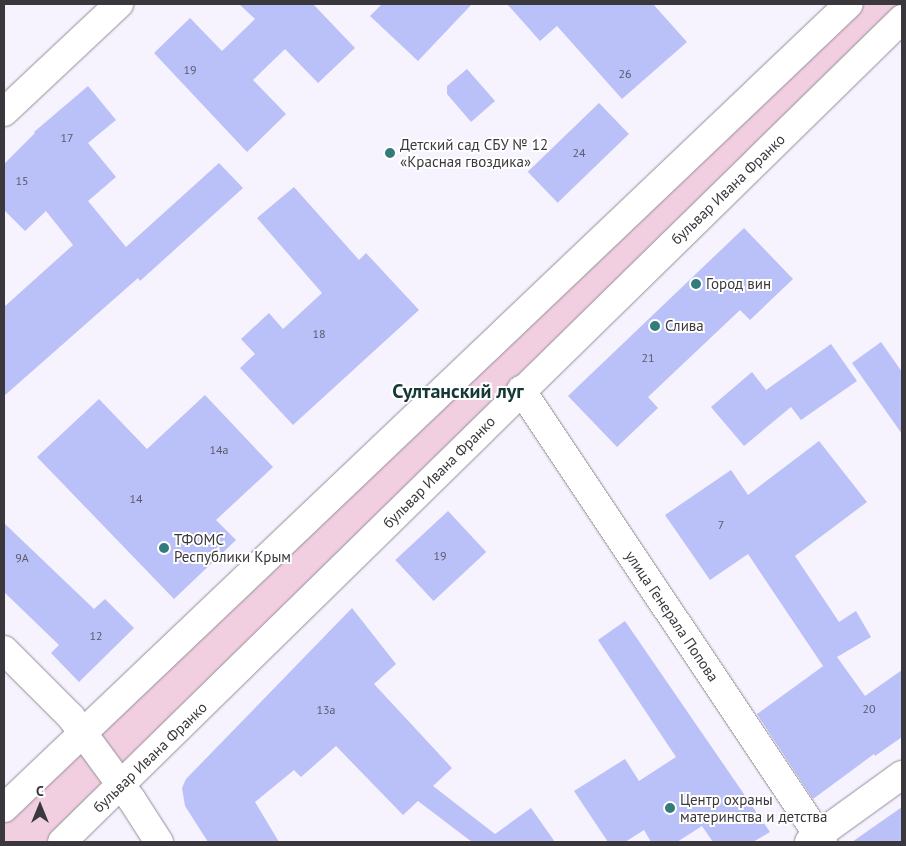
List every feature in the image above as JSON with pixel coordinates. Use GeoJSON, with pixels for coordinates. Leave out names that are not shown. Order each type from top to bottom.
{"type":"FeatureCollection","features":[{"type":"Feature","properties":{"kind":"street"},"geometry":{"type":"LineString","coordinates":[[4,112],[119,4]]}},
{"type":"Feature","properties":{"kind":"street"},"geometry":{"type":"LineString","coordinates":[[4,808],[849,4]]}},
{"type":"Feature","properties":{"kind":"street","name":"бульвар Ивана Франко"},"geometry":{"type":"LineString","coordinates":[[62,842],[121,787],[522,390],[902,19]]}},
{"type":"Feature","properties":{"kind":"street","name":"улица Генерала Попова"},"geometry":{"type":"LineString","coordinates":[[522,390],[817,840]]}},
{"type":"Feature","properties":{"kind":"street"},"geometry":{"type":"LineString","coordinates":[[4,650],[70,716],[100,754],[159,842]]}},
{"type":"Feature","properties":{"kind":"street"},"geometry":{"type":"LineString","coordinates":[[817,840],[902,776]]}},
{"type":"Feature","properties":{"kind":"shaded area"},"geometry":{"type":"Polygon","coordinates":[[[865,4],[902,4],[120,772],[95,736],[865,4]]]}},
{"type":"Feature","properties":{"kind":"shaded area"},"geometry":{"type":"Polygon","coordinates":[[[84,746],[109,782],[45,842],[4,842],[4,823],[84,746]]]}},
{"type":"Feature","properties":{"kind":"building"},"geometry":{"type":"Polygon","coordinates":[[[239,4],[313,4],[355,48],[318,83],[285,49],[253,80],[286,114],[247,152],[154,53],[190,18],[222,51],[255,19],[239,4]]]}},
{"type":"Feature","properties":{"kind":"building"},"geometry":{"type":"Polygon","coordinates":[[[382,4],[472,4],[418,61],[370,16],[382,4]]]}},
{"type":"Feature","properties":{"kind":"building"},"geometry":{"type":"Polygon","coordinates":[[[507,4],[653,4],[687,42],[622,99],[557,26],[540,41],[507,4]]]}},
{"type":"Feature","properties":{"kind":"building"},"geometry":{"type":"Polygon","coordinates":[[[467,69],[495,101],[471,122],[447,94],[447,86],[467,69]]]}},
{"type":"Feature","properties":{"kind":"building"},"geometry":{"type":"Polygon","coordinates":[[[88,86],[116,120],[88,143],[116,177],[88,201],[126,247],[219,163],[243,188],[140,281],[138,278],[4,396],[4,307],[73,245],[46,211],[25,231],[4,210],[4,164],[34,132],[88,86]]]}},
{"type":"Feature","properties":{"kind":"building"},"geometry":{"type":"Polygon","coordinates":[[[599,103],[629,134],[558,203],[528,172],[599,103]]]}},
{"type":"Feature","properties":{"kind":"building"},"geometry":{"type":"Polygon","coordinates":[[[294,187],[359,260],[366,253],[419,310],[293,425],[240,368],[255,354],[241,339],[269,313],[283,329],[322,293],[257,218],[294,187]]]}},
{"type":"Feature","properties":{"kind":"building"},"geometry":{"type":"Polygon","coordinates":[[[744,228],[793,279],[750,320],[740,310],[648,397],[658,408],[617,447],[568,396],[744,228]]]}},
{"type":"Feature","properties":{"kind":"building"},"geometry":{"type":"Polygon","coordinates":[[[881,342],[902,372],[902,434],[852,363],[881,342]]]}},
{"type":"Feature","properties":{"kind":"building"},"geometry":{"type":"Polygon","coordinates":[[[831,344],[857,381],[801,420],[791,407],[744,446],[711,407],[752,372],[766,390],[831,344]]]}},
{"type":"Feature","properties":{"kind":"building"},"geometry":{"type":"Polygon","coordinates":[[[205,395],[273,467],[216,520],[236,540],[174,599],[37,457],[99,399],[147,449],[205,395]]]}},
{"type":"Feature","properties":{"kind":"building"},"geometry":{"type":"Polygon","coordinates":[[[819,441],[867,502],[795,556],[839,622],[856,611],[871,637],[837,657],[865,696],[902,670],[902,737],[875,756],[874,754],[813,799],[757,714],[826,664],[823,666],[748,554],[710,580],[665,515],[731,470],[748,495],[819,441]]]}},
{"type":"Feature","properties":{"kind":"building"},"geometry":{"type":"Polygon","coordinates":[[[448,511],[486,552],[434,601],[395,560],[448,511]]]}},
{"type":"Feature","properties":{"kind":"building"},"geometry":{"type":"Polygon","coordinates":[[[4,523],[94,609],[105,599],[134,628],[79,682],[51,653],[59,645],[4,592],[4,523]]]}},
{"type":"Feature","properties":{"kind":"building"},"geometry":{"type":"Polygon","coordinates":[[[352,608],[396,664],[374,684],[452,768],[433,786],[495,834],[531,808],[555,842],[472,842],[418,801],[403,815],[336,746],[301,777],[294,770],[255,802],[279,842],[208,842],[185,806],[182,788],[186,779],[352,608]]]}},
{"type":"Feature","properties":{"kind":"building","name":"Центр охраны материнства и детства"},"geometry":{"type":"Polygon","coordinates":[[[625,621],[770,832],[753,842],[713,842],[702,826],[677,842],[651,842],[644,830],[625,842],[608,842],[574,791],[625,759],[639,781],[676,757],[598,640],[625,621]]]}},
{"type":"Feature","properties":{"kind":"building"},"geometry":{"type":"Polygon","coordinates":[[[902,807],[902,842],[852,842],[902,807]]]}},
{"type":"Feature","properties":{"kind":"place","name":"Детский сад СБУ № 12 «Красная гвоздика»"},"geometry":{"type":"Point","coordinates":[390,153]}},
{"type":"Feature","properties":{"kind":"place","name":"Город вин"},"geometry":{"type":"Point","coordinates":[696,284]}},
{"type":"Feature","properties":{"kind":"place","name":"Слива"},"geometry":{"type":"Point","coordinates":[655,326]}},
{"type":"Feature","properties":{"kind":"place","name":"ТФОМС Республики Крым"},"geometry":{"type":"Point","coordinates":[164,548]}},
{"type":"Feature","properties":{"kind":"place","name":"Центр охраны материнства и детства"},"geometry":{"type":"Point","coordinates":[670,808]}},
{"type":"Feature","properties":{"kind":"district","name":"Султанский луг"},"geometry":{"type":"Point","coordinates":[458,391]}}]}
